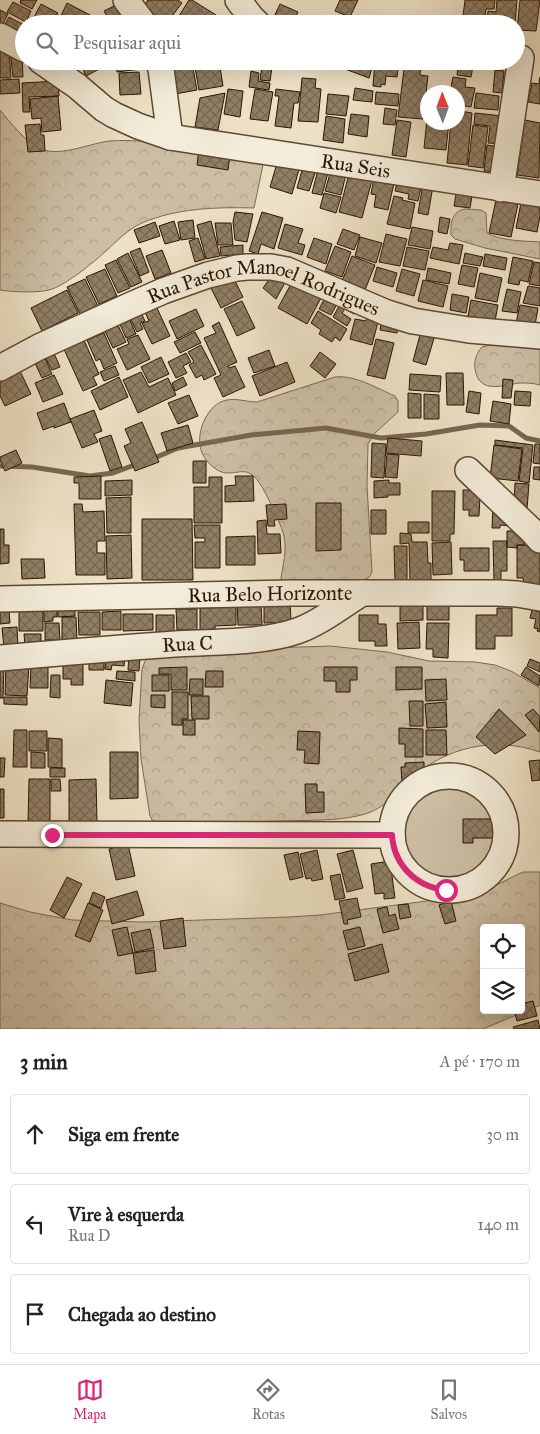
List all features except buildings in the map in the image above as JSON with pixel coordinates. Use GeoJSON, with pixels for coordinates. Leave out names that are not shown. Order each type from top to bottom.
{"type":"FeatureCollection","features":[{"type":"Feature","properties":{"kind":"street"},"geometry":{"type":"LineString","coordinates":[[126,0],[137,15]]}},
{"type":"Feature","properties":{"kind":"street"},"geometry":{"type":"LineString","coordinates":[[238,0],[249,15]]}},
{"type":"Feature","properties":{"kind":"street"},"geometry":{"type":"LineString","coordinates":[[0,36],[15,44]]}},
{"type":"Feature","properties":{"kind":"street","name":"Rua Seis"},"geometry":{"type":"LineString","coordinates":[[54,70],[77,86],[104,109],[138,126],[170,137],[540,194]]}},
{"type":"Feature","properties":{"kind":"street"},"geometry":{"type":"LineString","coordinates":[[161,70],[170,137]]}},
{"type":"Feature","properties":{"kind":"street"},"geometry":{"type":"LineString","coordinates":[[501,189],[524,70]]}},
{"type":"Feature","properties":{"kind":"street","name":"Rua Pastor Manoel Rodrigues"},"geometry":{"type":"LineString","coordinates":[[0,368],[40,347],[163,291],[208,275],[247,267],[271,267],[287,270],[387,313],[413,321],[511,335],[540,336]]}},
{"type":"Feature","properties":{"kind":"street"},"geometry":{"type":"LineString","coordinates":[[468,470],[540,540]]}},
{"type":"Feature","properties":{"kind":"street","name":"Rua Belo Horizonte"},"geometry":{"type":"LineString","coordinates":[[0,599],[362,593],[498,593],[540,598]]}},
{"type":"Feature","properties":{"kind":"street","name":"Rua C"},"geometry":{"type":"LineString","coordinates":[[0,658],[127,647],[240,641],[280,635],[297,631],[320,620],[362,593]]}},
{"type":"Feature","properties":{"kind":"street"},"geometry":{"type":"LineString","coordinates":[[445,777],[466,779],[489,793],[501,810],[505,830],[503,850],[493,868],[478,882],[452,890],[438,889],[426,885],[409,874],[397,857],[392,835],[392,824],[396,811],[408,793],[425,782],[445,777]]}},
{"type":"Feature","properties":{"kind":"street"},"geometry":{"type":"LineString","coordinates":[[0,834],[392,835]]}},
{"type":"Feature","properties":{"kind":"green space"},"geometry":{"type":"Polygon","coordinates":[[[0,110],[28,141],[46,151],[64,151],[109,141],[128,141],[166,144],[264,160],[254,208],[183,211],[155,218],[132,229],[87,267],[56,288],[31,292],[0,290],[0,110]]]}},
{"type":"Feature","properties":{"kind":"green space"},"geometry":{"type":"Polygon","coordinates":[[[465,209],[481,210],[486,213],[487,233],[492,236],[540,242],[540,259],[485,248],[455,239],[451,235],[453,218],[457,212],[465,209]]]}},
{"type":"Feature","properties":{"kind":"green space"},"geometry":{"type":"Polygon","coordinates":[[[490,345],[540,346],[540,385],[520,383],[493,386],[481,382],[477,377],[475,360],[482,347],[490,345]]]}},
{"type":"Feature","properties":{"kind":"green space"},"geometry":{"type":"Polygon","coordinates":[[[335,377],[351,378],[366,383],[395,396],[398,401],[398,412],[374,434],[368,444],[367,486],[372,571],[368,578],[359,581],[282,582],[285,541],[283,531],[264,491],[251,474],[247,472],[223,473],[209,463],[202,453],[200,446],[201,429],[208,413],[220,402],[234,399],[257,402],[335,377]]]}},
{"type":"Feature","properties":{"kind":"green space"},"geometry":{"type":"Polygon","coordinates":[[[330,646],[387,652],[429,661],[475,662],[495,665],[511,671],[540,688],[540,752],[522,747],[488,745],[454,752],[438,759],[423,769],[375,810],[348,818],[253,822],[156,822],[152,820],[141,759],[139,721],[142,669],[148,658],[271,648],[330,646]]]}},
{"type":"Feature","properties":{"kind":"green space"},"geometry":{"type":"Polygon","coordinates":[[[449,777],[470,781],[489,793],[501,812],[505,833],[501,854],[489,873],[470,885],[449,889],[428,885],[409,873],[397,854],[393,833],[397,812],[409,793],[428,781],[449,777]]]}},
{"type":"Feature","properties":{"kind":"green space"},"geometry":{"type":"Polygon","coordinates":[[[523,872],[540,872],[540,1005],[525,1011],[525,924],[480,924],[480,1014],[519,1014],[483,1029],[0,1029],[0,903],[30,912],[72,920],[143,922],[320,915],[470,894],[494,886],[523,872]]]}},
{"type":"Feature","properties":{"kind":"waterway"},"geometry":{"type":"LineString","coordinates":[[152,459],[178,448],[251,435],[326,428],[381,438],[426,434],[480,425],[509,426],[526,438],[540,441]]}},
{"type":"Feature","properties":{"kind":"waterway"},"geometry":{"type":"LineString","coordinates":[[0,466],[32,467],[90,476],[113,473],[137,464]]}},
{"type":"Feature","properties":{"kind":"route"},"geometry":{"type":"LineString","coordinates":[[52,835],[392,835],[394,851],[404,869],[414,878],[432,888],[446,890]]}}]}
